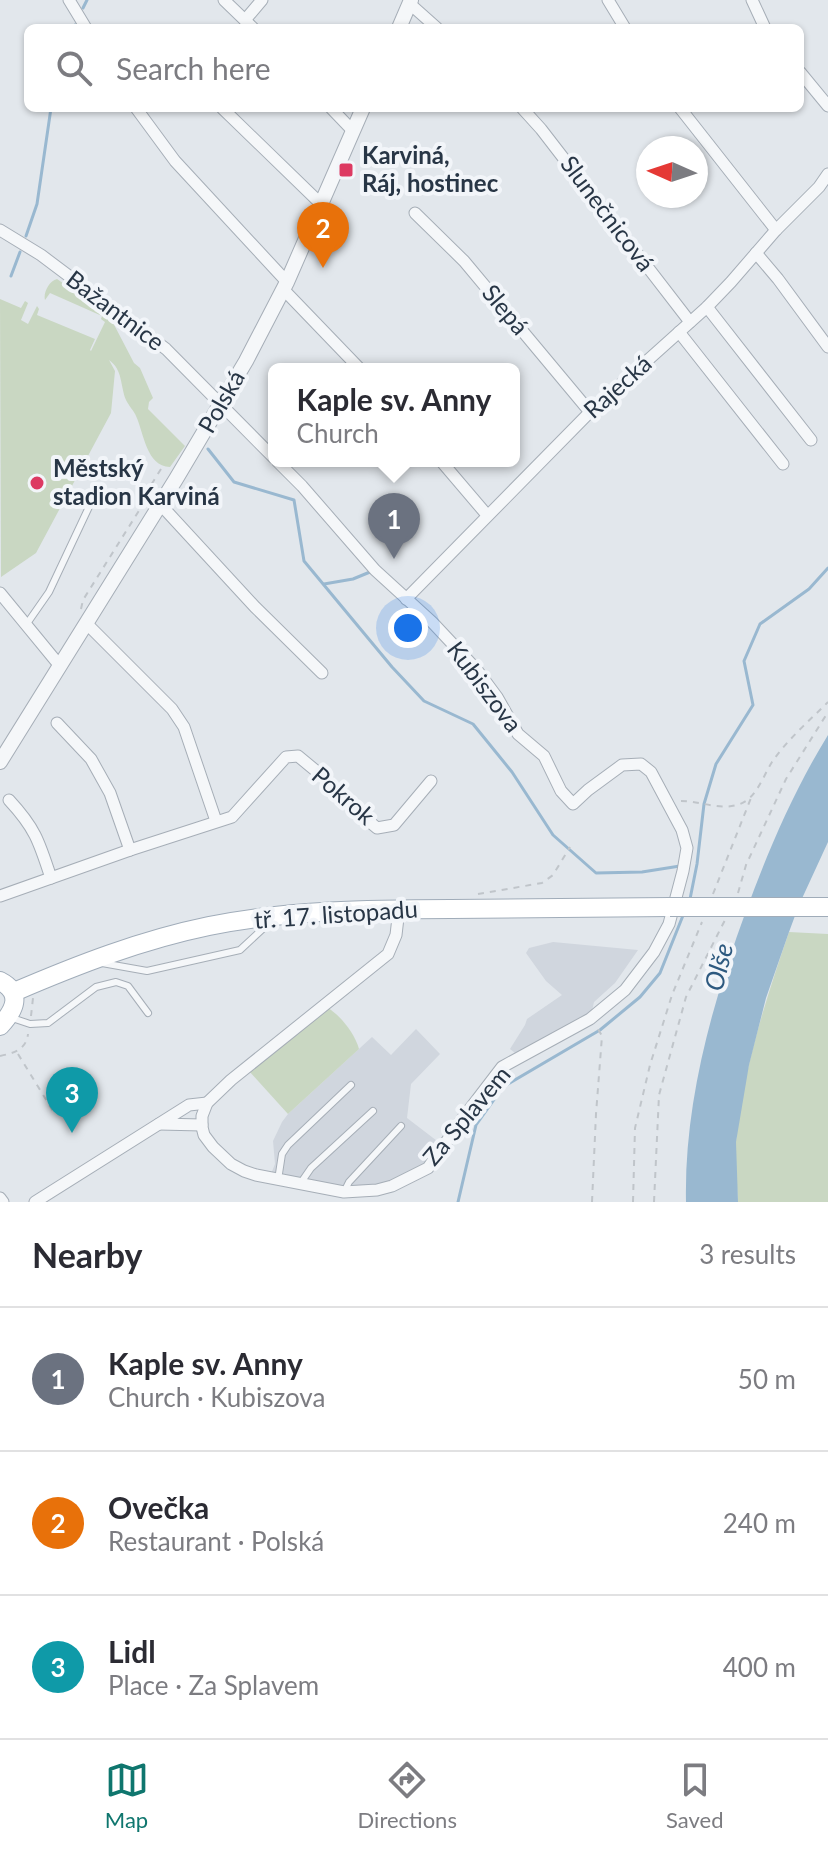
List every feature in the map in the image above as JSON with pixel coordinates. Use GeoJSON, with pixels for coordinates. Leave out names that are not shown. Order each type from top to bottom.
{"type":"FeatureCollection","features":[{"type":"Feature","properties":{"kind":"main road","name":"tř. 17. listopadu"},"geometry":{"type":"LineString","coordinates":[[7,986],[194,930],[276,916],[399,909],[828,907]]}},
{"type":"Feature","properties":{"kind":"main road"},"geometry":{"type":"LineString","coordinates":[[4,1021],[14,1002],[7,986]]}},
{"type":"Feature","properties":{"kind":"street"},"geometry":{"type":"LineString","coordinates":[[69,0],[84,24]]}},
{"type":"Feature","properties":{"kind":"street"},"geometry":{"type":"LineString","coordinates":[[224,0],[249,24],[262,0]]}},
{"type":"Feature","properties":{"kind":"street"},"geometry":{"type":"LineString","coordinates":[[608,0],[623,24]]}},
{"type":"Feature","properties":{"kind":"street"},"geometry":{"type":"LineString","coordinates":[[752,0],[763,24]]}},
{"type":"Feature","properties":{"kind":"street"},"geometry":{"type":"LineString","coordinates":[[401,24],[410,2],[433,24]]}},
{"type":"Feature","properties":{"kind":"street"},"geometry":{"type":"LineString","coordinates":[[804,77],[828,106]]}},
{"type":"Feature","properties":{"kind":"street"},"geometry":{"type":"LineString","coordinates":[[139,112],[175,161],[355,363]]}},
{"type":"Feature","properties":{"kind":"street"},"geometry":{"type":"LineString","coordinates":[[226,112],[321,204]]}},
{"type":"Feature","properties":{"kind":"street"},"geometry":{"type":"LineString","coordinates":[[335,112],[353,131]]}},
{"type":"Feature","properties":{"kind":"street","name":"Polská"},"geometry":{"type":"LineString","coordinates":[[0,762],[221,404],[285,285],[361,112]]}},
{"type":"Feature","properties":{"kind":"street","name":"Slunečnicová"},"geometry":{"type":"LineString","coordinates":[[526,112],[690,322]]}},
{"type":"Feature","properties":{"kind":"street"},"geometry":{"type":"LineString","coordinates":[[683,112],[776,230]]}},
{"type":"Feature","properties":{"kind":"street","name":"Rajecká"},"geometry":{"type":"LineString","coordinates":[[406,599],[590,412],[707,307],[828,174]]}},
{"type":"Feature","properties":{"kind":"street","name":"Slepá"},"geometry":{"type":"LineString","coordinates":[[415,213],[464,261],[590,412]]}},
{"type":"Feature","properties":{"kind":"street","name":"Bažantnice"},"geometry":{"type":"LineString","coordinates":[[0,230],[41,255],[166,349],[221,404]]}},
{"type":"Feature","properties":{"kind":"street"},"geometry":{"type":"LineString","coordinates":[[756,253],[828,347]]}},
{"type":"Feature","properties":{"kind":"street"},"geometry":{"type":"LineString","coordinates":[[707,307],[811,440]]}},
{"type":"Feature","properties":{"kind":"street"},"geometry":{"type":"LineString","coordinates":[[679,332],[783,464]]}},
{"type":"Feature","properties":{"kind":"street","name":"Kubiszova"},"geometry":{"type":"LineString","coordinates":[[221,404],[268,452]]}},
{"type":"Feature","properties":{"kind":"street","name":"Kubiszova"},"geometry":{"type":"LineString","coordinates":[[283,467],[375,570],[432,622],[477,670],[518,734],[544,756],[561,791],[573,804],[622,765]]}},
{"type":"Feature","properties":{"kind":"street"},"geometry":{"type":"LineString","coordinates":[[446,467],[487,515]]}},
{"type":"Feature","properties":{"kind":"street"},"geometry":{"type":"LineString","coordinates":[[160,504],[255,607],[322,673]]}},
{"type":"Feature","properties":{"kind":"street"},"geometry":{"type":"LineString","coordinates":[[0,593],[60,666]]}},
{"type":"Feature","properties":{"kind":"street"},"geometry":{"type":"LineString","coordinates":[[87,624],[172,709],[184,727],[216,821]]}},
{"type":"Feature","properties":{"kind":"street"},"geometry":{"type":"LineString","coordinates":[[57,723],[91,759],[110,793],[130,850]]}},
{"type":"Feature","properties":{"kind":"street","name":"Pokrok"},"geometry":{"type":"LineString","coordinates":[[0,896],[232,817],[286,757],[298,756],[327,780],[335,793],[377,828],[394,825],[431,781]]}},
{"type":"Feature","properties":{"kind":"street","name":"Za Splavem"},"geometry":{"type":"LineString","coordinates":[[202,1125],[207,1140],[231,1164],[278,1180],[344,1192],[377,1190],[428,1168],[502,1067],[590,1019],[625,990],[654,952],[669,924],[687,848],[682,830],[647,767],[641,764],[622,765]]}},
{"type":"Feature","properties":{"kind":"street"},"geometry":{"type":"LineString","coordinates":[[9,800],[28,820],[39,841],[51,878]]}},
{"type":"Feature","properties":{"kind":"street"},"geometry":{"type":"LineString","coordinates":[[159,1124],[202,1125],[207,1103],[231,1080],[388,954],[396,935],[399,909]]}},
{"type":"Feature","properties":{"kind":"street"},"geometry":{"type":"LineString","coordinates":[[35,1202],[189,1105],[207,1103]]}},
{"type":"Feature","properties":{"kind":"lane"},"geometry":{"type":"LineString","coordinates":[[26,625],[49,592],[96,492]]}},
{"type":"Feature","properties":{"kind":"lane"},"geometry":{"type":"LineString","coordinates":[[91,960],[147,971],[240,950],[276,916]]}},
{"type":"Feature","properties":{"kind":"lane"},"geometry":{"type":"LineString","coordinates":[[4,1021],[48,1023],[96,987],[108,982],[128,986],[148,1013]]}},
{"type":"Feature","properties":{"kind":"lane"},"geometry":{"type":"LineString","coordinates":[[48,1023],[55,1032]]}},
{"type":"Feature","properties":{"kind":"lane"},"geometry":{"type":"LineString","coordinates":[[278,1180],[282,1154],[288,1145],[351,1085]]}},
{"type":"Feature","properties":{"kind":"lane"},"geometry":{"type":"LineString","coordinates":[[300,1184],[311,1168],[373,1111]]}},
{"type":"Feature","properties":{"kind":"lane"},"geometry":{"type":"LineString","coordinates":[[344,1192],[349,1182],[401,1126]]}},
{"type":"Feature","properties":{"kind":"path"},"geometry":{"type":"LineString","coordinates":[[711,900],[751,798],[773,760],[828,702]]}},
{"type":"Feature","properties":{"kind":"path"},"geometry":{"type":"LineString","coordinates":[[733,904],[746,865],[786,779],[828,712]]}},
{"type":"Feature","properties":{"kind":"path"},"geometry":{"type":"LineString","coordinates":[[668,803],[684,801],[725,807],[739,805],[751,798]]}},
{"type":"Feature","properties":{"kind":"path"},"geometry":{"type":"LineString","coordinates":[[475,897],[491,890],[542,883],[553,875],[570,847]]}},
{"type":"Feature","properties":{"kind":"path"},"geometry":{"type":"LineString","coordinates":[[633,1202],[635,1128],[650,1065],[672,995],[705,913]]}},
{"type":"Feature","properties":{"kind":"path"},"geometry":{"type":"LineString","coordinates":[[654,1202],[659,1095],[686,997],[726,917]]}},
{"type":"Feature","properties":{"kind":"path"},"geometry":{"type":"LineString","coordinates":[[592,1202],[602,1036],[594,1024]]}},
{"type":"Feature","properties":{"kind":"path"},"geometry":{"type":"LineString","coordinates":[[17,1052],[53,1111]]}},
{"type":"Feature","properties":{"kind":"shaded area"},"geometry":{"type":"Polygon","coordinates":[[[553,942],[638,950],[615,983],[594,1002],[591,1015],[519,1056],[510,1049],[527,1019],[562,995],[546,981],[526,953],[529,948],[553,942]]]}},
{"type":"Feature","properties":{"kind":"shaded area"},"geometry":{"type":"Polygon","coordinates":[[[416,1029],[440,1054],[411,1084],[407,1118],[441,1144],[425,1168],[391,1183],[344,1190],[271,1174],[275,1164],[273,1141],[288,1114],[372,1037],[391,1055],[416,1029]]]}},
{"type":"Feature","properties":{"kind":"green space","name":"Městský stadion Karviná"},"geometry":{"type":"Polygon","coordinates":[[[57,279],[109,315],[134,363],[140,368],[153,398],[148,409],[185,446],[170,467],[156,461],[126,400],[119,373],[109,360],[115,371],[111,413],[36,553],[1,577],[0,299],[21,308],[25,301],[28,303],[21,320],[28,324],[37,306],[37,315],[95,339],[91,351],[105,322],[102,316],[50,293],[45,300],[47,288],[57,279]]]}},
{"type":"Feature","properties":{"kind":"green space"},"geometry":{"type":"Polygon","coordinates":[[[789,932],[828,934],[828,1202],[738,1202],[735,1148],[744,1087],[764,1009],[789,932]]]}},
{"type":"Feature","properties":{"kind":"green space"},"geometry":{"type":"Polygon","coordinates":[[[328,1008],[347,1026],[359,1049],[288,1114],[249,1071],[328,1008]]]}},
{"type":"Feature","properties":{"kind":"water"},"geometry":{"type":"Polygon","coordinates":[[[828,735],[828,842],[789,932],[766,998],[749,1065],[736,1142],[738,1202],[686,1202],[695,1091],[722,982],[773,843],[828,735]]]}},
{"type":"Feature","properties":{"kind":"waterway"},"geometry":{"type":"LineString","coordinates":[[83,8],[87,0]]}},
{"type":"Feature","properties":{"kind":"waterway"},"geometry":{"type":"LineString","coordinates":[[26,236],[37,204],[50,112]]}},
{"type":"Feature","properties":{"kind":"waterway"},"geometry":{"type":"LineString","coordinates":[[11,276],[20,252]]}},
{"type":"Feature","properties":{"kind":"waterway"},"geometry":{"type":"LineString","coordinates":[[208,449],[234,482],[294,500],[304,561],[424,701],[473,724],[512,772],[553,835],[596,873],[642,872],[680,866]]}},
{"type":"Feature","properties":{"kind":"waterway"},"geometry":{"type":"LineString","coordinates":[[690,899],[704,804],[716,764],[753,705],[744,661],[760,624],[809,589],[828,568]]}},
{"type":"Feature","properties":{"kind":"waterway"},"geometry":{"type":"LineString","coordinates":[[324,584],[353,579],[370,572]]}},
{"type":"Feature","properties":{"kind":"waterway"},"geometry":{"type":"LineString","coordinates":[[458,1202],[476,1125],[503,1087],[600,1030],[640,997],[660,973],[684,913]]}},
{"type":"Feature","properties":{"kind":"place","name":"Karviná, Ráj, hostinec"},"geometry":{"type":"Point","coordinates":[346,170]}},
{"type":"Feature","properties":{"kind":"place","name":"Ovečka"},"geometry":{"type":"Point","coordinates":[323,268]}},
{"type":"Feature","properties":{"kind":"place","name":"Městský stadion Karviná"},"geometry":{"type":"Point","coordinates":[37,483]}},
{"type":"Feature","properties":{"kind":"place","name":"Kaple sv. Anny"},"geometry":{"type":"Point","coordinates":[394,559]}},
{"type":"Feature","properties":{"kind":"place","name":"Lidl"},"geometry":{"type":"Point","coordinates":[72,1133]}},
{"type":"Feature","properties":{"kind":"water label","name":"Olše"},"geometry":{"type":"Point","coordinates":[719,967]}}]}
